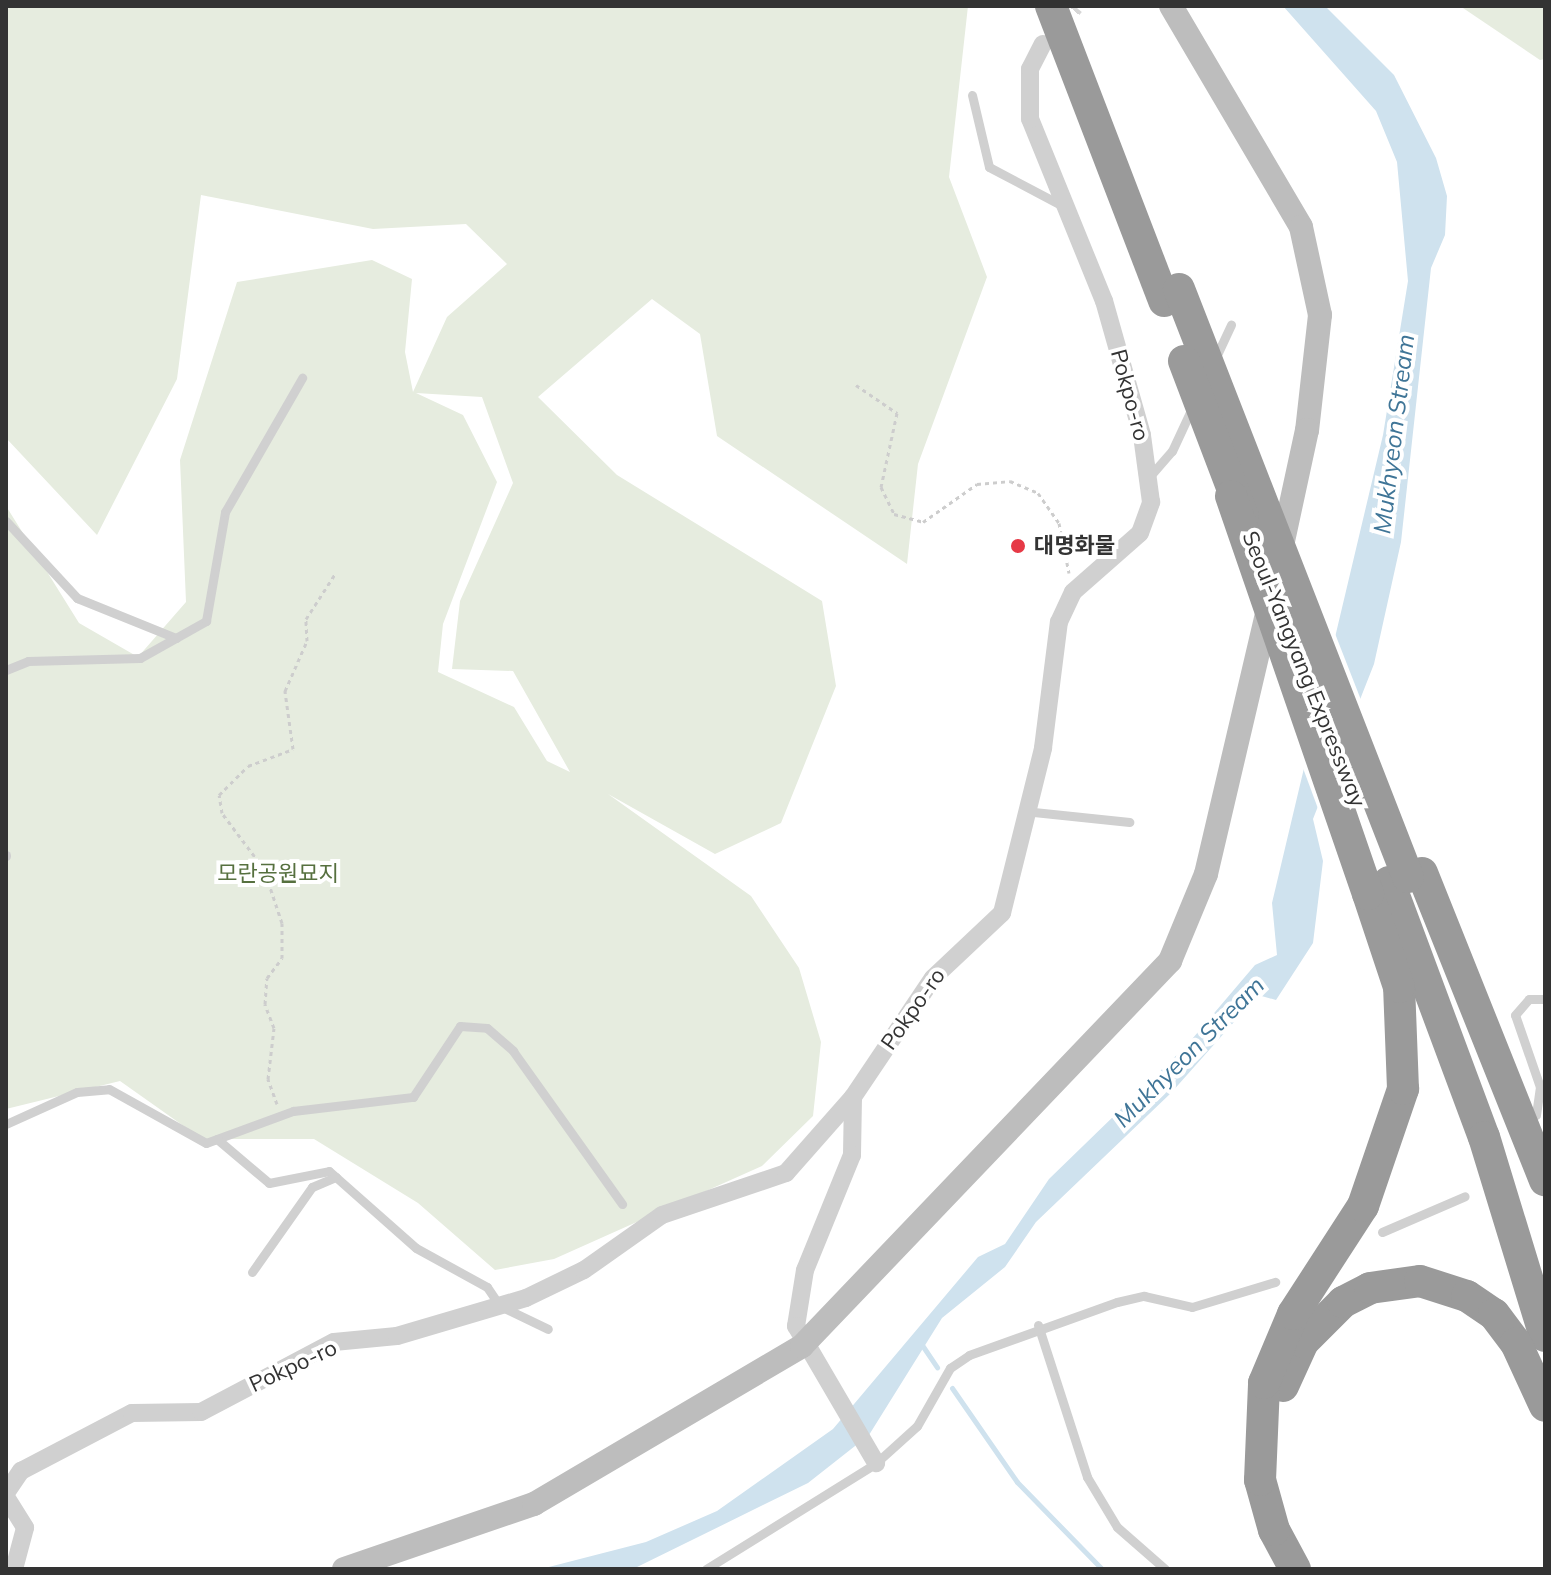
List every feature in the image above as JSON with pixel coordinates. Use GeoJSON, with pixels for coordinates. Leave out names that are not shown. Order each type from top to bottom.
{"type":"FeatureCollection","features":[{"type":"Feature","properties":{"kind":"highway","name":"Seoul-Yangyang Expressway"},"geometry":{"type":"LineString","coordinates":[[1051,6],[1265,516],[1397,882],[1484,1137],[1545,1336]]}},
{"type":"Feature","properties":{"kind":"highway","name":"Seoul-Yangyang Expressway"},"geometry":{"type":"LineString","coordinates":[[1073,6],[1171,295],[1211,440],[1397,882],[1545,1259]]}},
{"type":"Feature","properties":{"kind":"highway"},"geometry":{"type":"LineString","coordinates":[[1397,882],[1545,1180]]}},
{"type":"Feature","properties":{"kind":"highway"},"geometry":{"type":"LineString","coordinates":[[1295,1569],[1274,1530],[1260,1480],[1261,1400],[1280,1338],[1380,1168],[1403,1089],[1397,882]]}},
{"type":"Feature","properties":{"kind":"highway"},"geometry":{"type":"LineString","coordinates":[[1317,1569],[1283,1490],[1276,1418],[1295,1357],[1343,1302],[1398,1281],[1467,1296],[1507,1329],[1545,1406]]}},
{"type":"Feature","properties":{"kind":"main road"},"geometry":{"type":"LineString","coordinates":[[344,1569],[534,1504],[808,1356],[1170,961],[1206,874],[1307,430],[1320,315],[1301,227],[1171,6]]}},
{"type":"Feature","properties":{"kind":"street","name":"Pokpo-ro"},"geometry":{"type":"LineString","coordinates":[[14,1569],[25,1528],[6,1495],[21,1471],[132,1413],[201,1412],[334,1342],[397,1336],[500,1306],[560,1284],[662,1215],[786,1173],[853,1097],[933,978],[1002,913],[1049,716],[1059,622],[1073,592],[1140,533],[1150,476],[1104,301],[1070,210],[1030,119],[1030,69],[1043,44]]}},
{"type":"Feature","properties":{"kind":"street"},"geometry":{"type":"LineString","coordinates":[[853,1097],[852,1155],[795,1300],[808,1356],[876,1463]]}},
{"type":"Feature","properties":{"kind":"lane"},"geometry":{"type":"LineString","coordinates":[[972,95],[989,167],[1070,210]]}},
{"type":"Feature","properties":{"kind":"lane"},"geometry":{"type":"LineString","coordinates":[[1150,476],[1172,451],[1231,325]]}},
{"type":"Feature","properties":{"kind":"lane"},"geometry":{"type":"LineString","coordinates":[[6,670],[28,661],[140,658],[206,621],[225,512],[302,378]]}},
{"type":"Feature","properties":{"kind":"lane"},"geometry":{"type":"LineString","coordinates":[[6,521],[77,598],[176,638]]}},
{"type":"Feature","properties":{"kind":"lane"},"geometry":{"type":"LineString","coordinates":[[1024,811],[1129,822]]}},
{"type":"Feature","properties":{"kind":"lane"},"geometry":{"type":"LineString","coordinates":[[1536,1115],[1540,1087],[1515,1015],[1529,999],[1545,999]]}},
{"type":"Feature","properties":{"kind":"lane"},"geometry":{"type":"LineString","coordinates":[[6,1124],[77,1092],[109,1089],[206,1143],[281,1116],[413,1097],[460,1026],[487,1028],[513,1051],[622,1204]]}},
{"type":"Feature","properties":{"kind":"lane"},"geometry":{"type":"LineString","coordinates":[[217,1139],[269,1183],[314,1170],[336,1177],[416,1248],[487,1287],[500,1306],[548,1329]]}},
{"type":"Feature","properties":{"kind":"lane"},"geometry":{"type":"LineString","coordinates":[[252,1272],[312,1187],[336,1177]]}},
{"type":"Feature","properties":{"kind":"lane"},"geometry":{"type":"LineString","coordinates":[[1382,1232],[1465,1196]]}},
{"type":"Feature","properties":{"kind":"lane"},"geometry":{"type":"LineString","coordinates":[[706,1569],[876,1463],[917,1426],[950,1368],[1038,1325],[1144,1296],[1192,1307],[1275,1282]]}},
{"type":"Feature","properties":{"kind":"lane"},"geometry":{"type":"LineString","coordinates":[[1038,1325],[1087,1477],[1117,1527],[1165,1569]]}},
{"type":"Feature","properties":{"kind":"path"},"geometry":{"type":"LineString","coordinates":[[856,385],[897,413],[881,487],[894,514],[923,522],[977,484],[1010,481],[1038,493],[1059,523],[1073,592]]}},
{"type":"Feature","properties":{"kind":"path"},"geometry":{"type":"LineString","coordinates":[[281,1116],[268,1079],[274,1028],[265,1004],[267,978],[282,958],[282,923],[264,869],[222,813],[219,795],[248,766],[293,749],[285,691],[307,641],[306,619],[335,574]]}},
{"type":"Feature","properties":{"kind":"green space","name":"모란공원묘지"},"geometry":{"type":"Polygon","coordinates":[[[6,6],[968,6],[949,177],[987,277],[918,464],[907,564],[717,436],[700,334],[652,299],[538,397],[617,475],[822,601],[836,686],[781,823],[715,854],[608,794],[751,896],[799,968],[821,1042],[813,1116],[762,1166],[554,1259],[495,1270],[418,1203],[314,1139],[202,1139],[120,1081],[6,1109],[6,506],[79,623],[138,657],[186,602],[180,460],[237,282],[372,260],[412,279],[405,352],[413,392],[447,317],[507,264],[466,224],[373,229],[201,195],[177,379],[97,535],[6,438],[6,6]],[[416,393],[463,415],[497,482],[443,624],[438,672],[514,707],[547,761],[570,772],[513,671],[452,669],[460,601],[513,483],[482,397],[416,393]]]}},
{"type":"Feature","properties":{"kind":"green space"},"geometry":{"type":"Polygon","coordinates":[[[1460,6],[1545,6],[1545,59],[1540,60],[1460,6]]]}},
{"type":"Feature","properties":{"kind":"water","name":"Mukhyeon Stream"},"geometry":{"type":"Polygon","coordinates":[[[1283,6],[1325,6],[1394,75],[1436,158],[1447,196],[1445,235],[1431,268],[1401,542],[1374,664],[1313,819],[1323,861],[1313,943],[1276,1000],[1258,995],[1171,1093],[1036,1222],[1005,1267],[942,1318],[869,1435],[808,1483],[633,1569],[541,1569],[646,1542],[717,1511],[833,1429],[978,1257],[1005,1244],[1049,1179],[1187,1045],[1255,965],[1277,955],[1272,903],[1383,435],[1408,281],[1397,162],[1376,111],[1283,6]]]}},
{"type":"Feature","properties":{"kind":"pier"},"geometry":{"type":"Polygon","coordinates":[[[1334,631],[1361,700],[1320,814],[1300,760],[1334,631]]]}},
{"type":"Feature","properties":{"kind":"waterway"},"geometry":{"type":"LineString","coordinates":[[922,1345],[937,1367]]}},
{"type":"Feature","properties":{"kind":"waterway"},"geometry":{"type":"LineString","coordinates":[[952,1388],[1017,1482],[1102,1569]]}},
{"type":"Feature","properties":{"kind":"tunnel"},"geometry":{"type":"LineString","coordinates":[[1055,30],[1075,6]]}},
{"type":"Feature","properties":{"kind":"place","name":"대명화물"},"geometry":{"type":"Point","coordinates":[1018,546]}}]}
